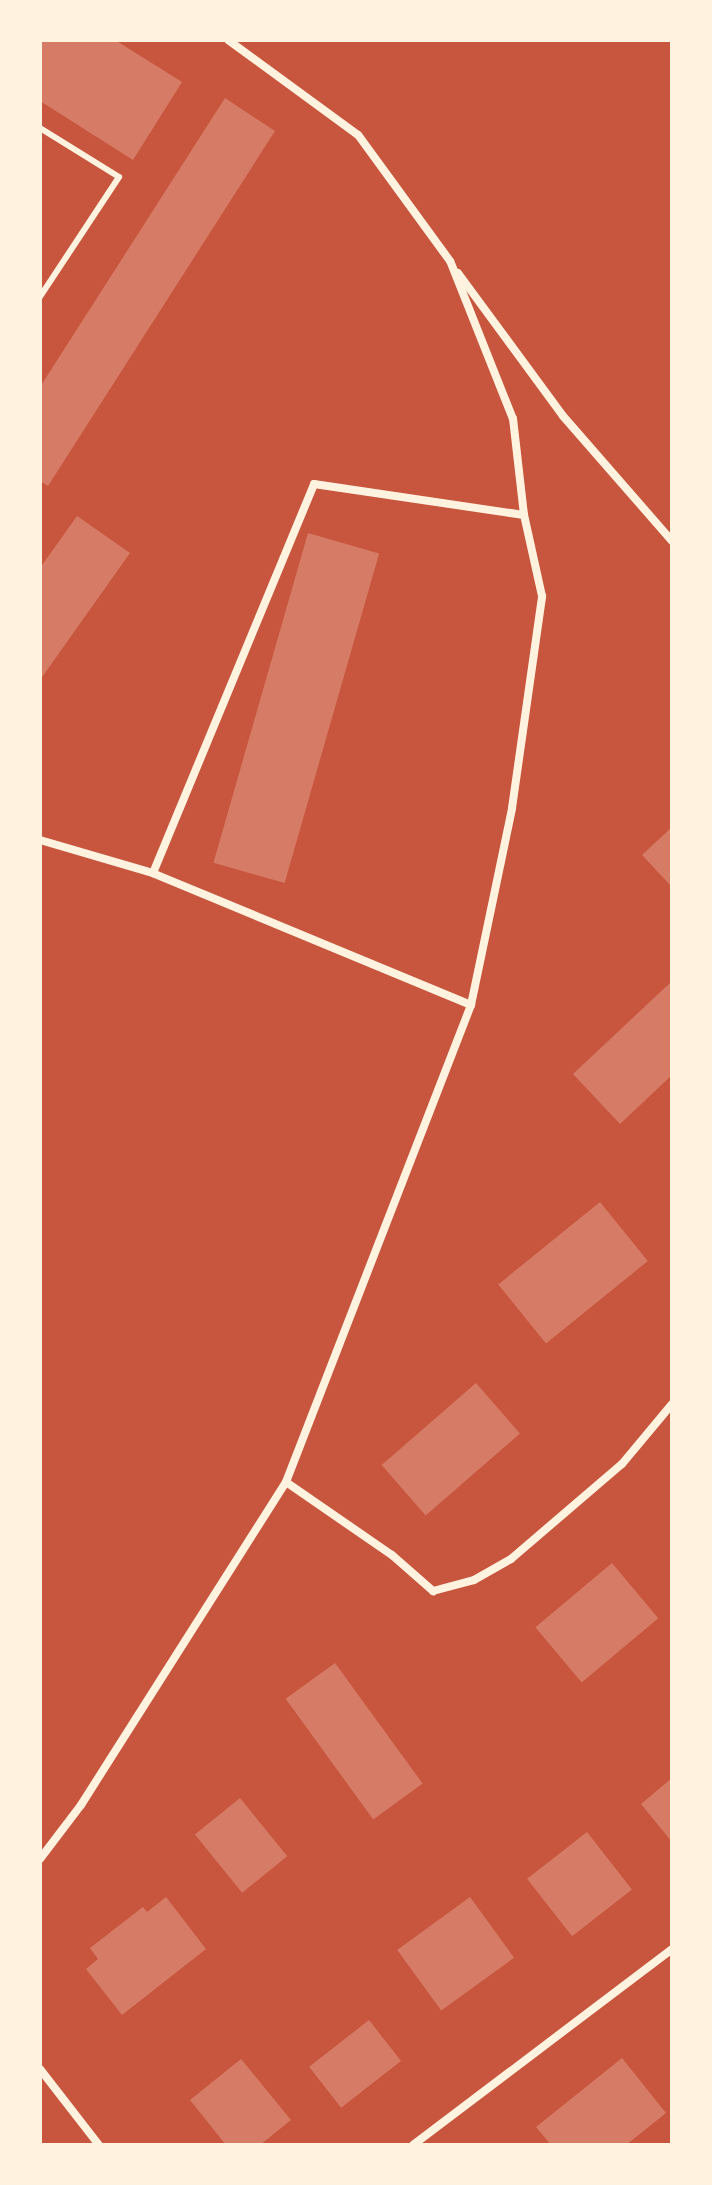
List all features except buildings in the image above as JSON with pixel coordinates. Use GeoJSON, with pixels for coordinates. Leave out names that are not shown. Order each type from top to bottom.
{"type":"FeatureCollection","features":[{"type":"Feature","properties":{"kind":"street"},"geometry":{"type":"LineString","coordinates":[[228,40],[358,135],[563,416],[672,541]]}},
{"type":"Feature","properties":{"kind":"street"},"geometry":{"type":"LineString","coordinates":[[40,1859],[81,1805],[286,1482],[471,1005],[512,808],[542,596],[524,515],[513,419],[450,261]]}},
{"type":"Feature","properties":{"kind":"street"},"geometry":{"type":"LineString","coordinates":[[153,873],[314,484],[524,515]]}},
{"type":"Feature","properties":{"kind":"street"},"geometry":{"type":"LineString","coordinates":[[40,840],[153,873],[471,1005]]}},
{"type":"Feature","properties":{"kind":"street"},"geometry":{"type":"LineString","coordinates":[[286,1482],[392,1555],[433,1591],[474,1580],[511,1559],[622,1464],[672,1404]]}},
{"type":"Feature","properties":{"kind":"street"},"geometry":{"type":"LineString","coordinates":[[413,2145],[672,1949]]}},
{"type":"Feature","properties":{"kind":"street"},"geometry":{"type":"LineString","coordinates":[[40,2069],[99,2145]]}},
{"type":"Feature","properties":{"kind":"lane"},"geometry":{"type":"LineString","coordinates":[[40,128],[119,177],[40,297]]}}]}
